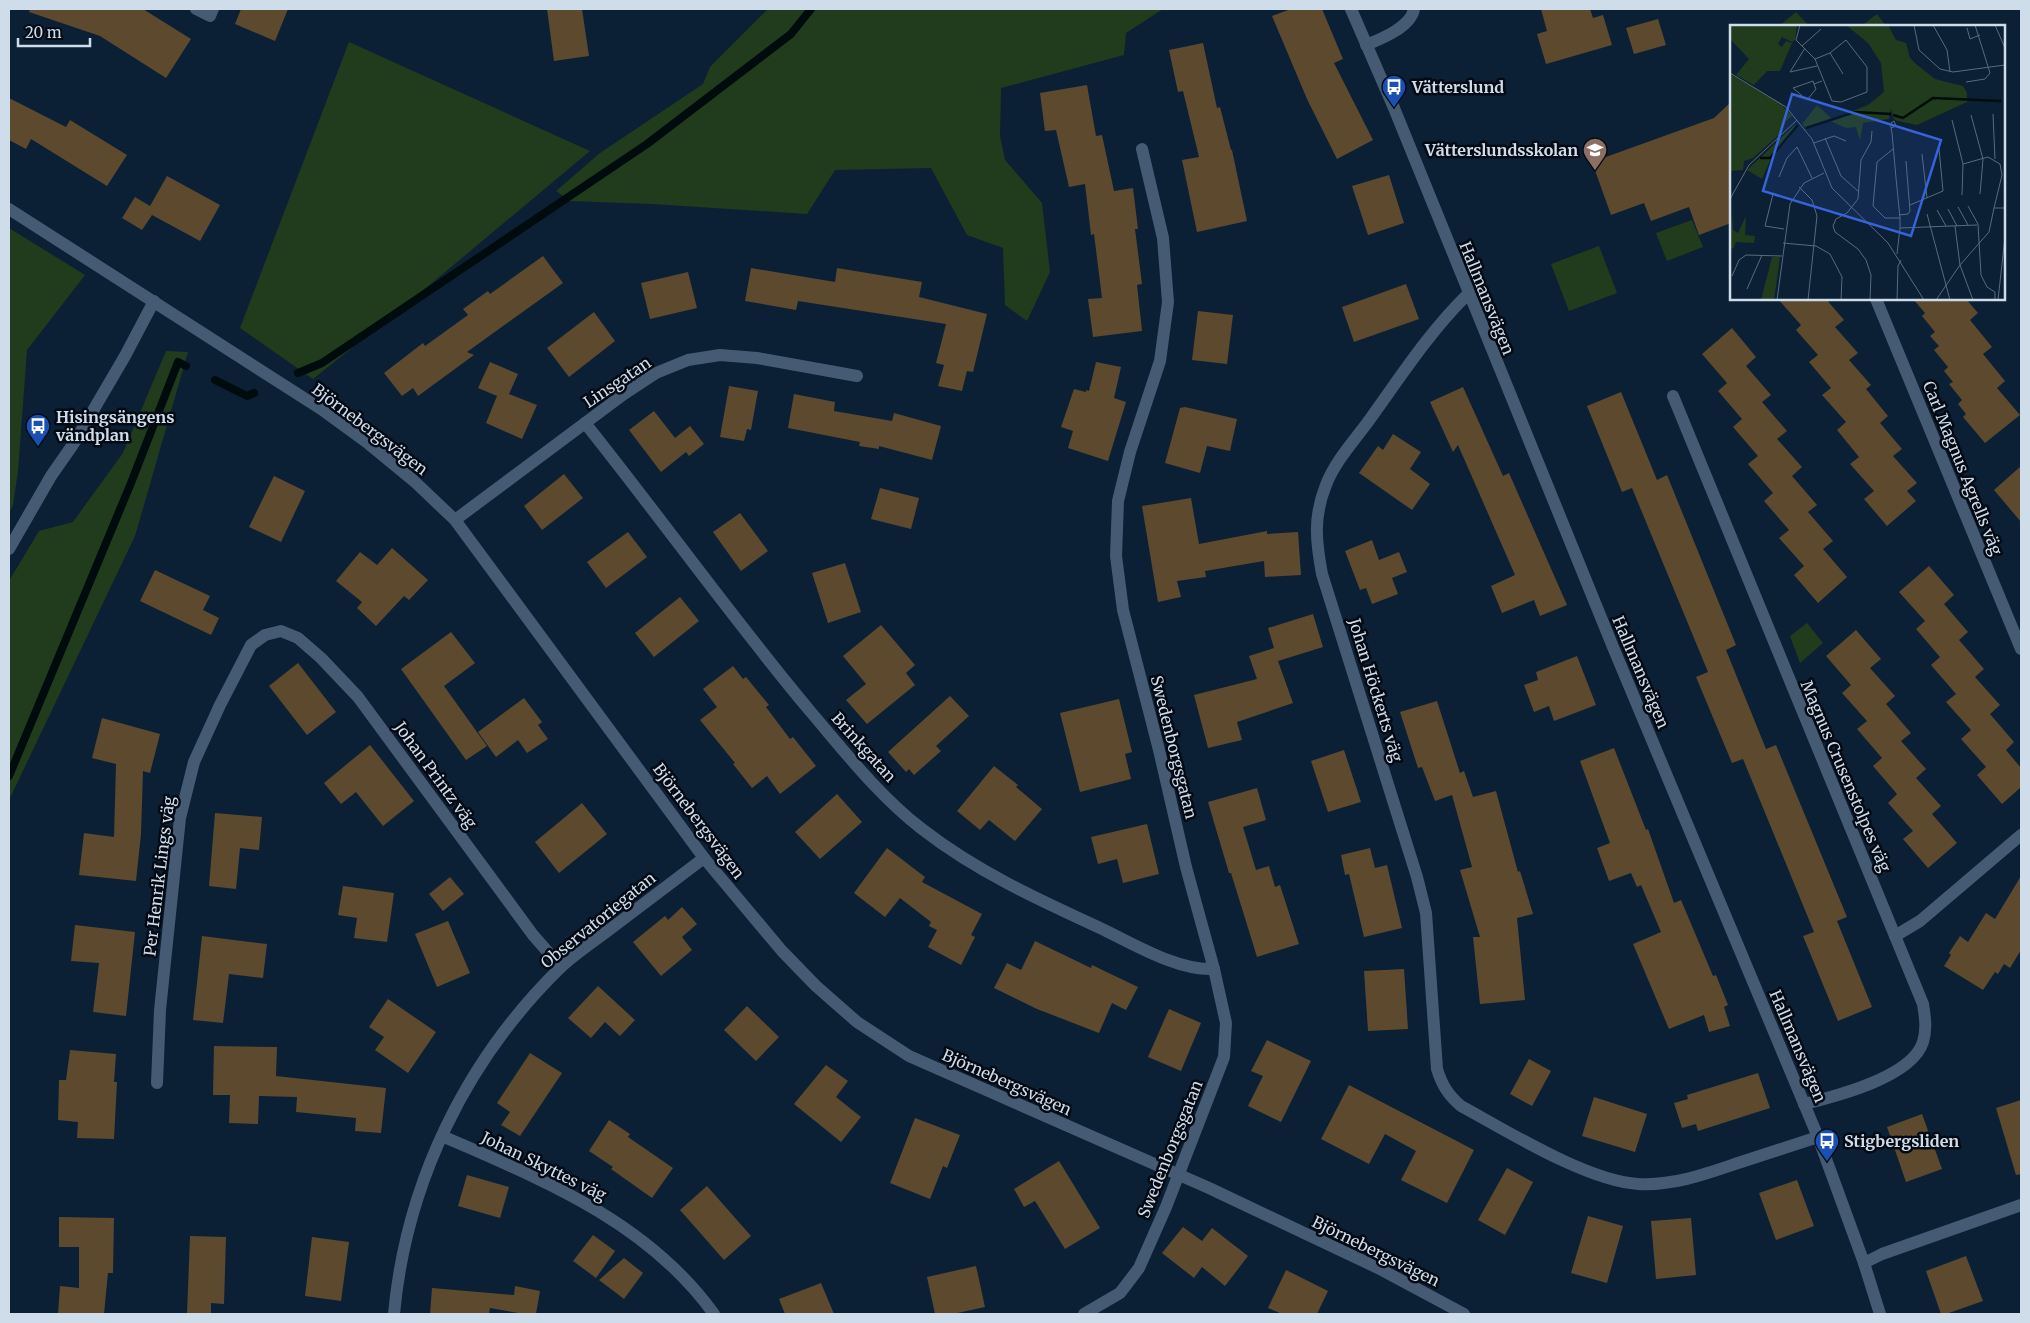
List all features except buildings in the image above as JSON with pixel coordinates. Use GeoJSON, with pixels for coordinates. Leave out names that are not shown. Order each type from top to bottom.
{"type":"FeatureCollection","features":[{"type":"Feature","properties":{"kind":"street"},"geometry":{"type":"LineString","coordinates":[[196,9],[210,16],[213,9]]}},
{"type":"Feature","properties":{"kind":"street","name":"Hallmansvägen"},"geometry":{"type":"LineString","coordinates":[[1351,9],[1394,108],[1609,638],[1818,1137],[1864,1263],[1880,1314]]}},
{"type":"Feature","properties":{"kind":"street"},"geometry":{"type":"LineString","coordinates":[[1366,45],[1397,30],[1413,15],[1414,9]]}},
{"type":"Feature","properties":{"kind":"street","name":"Swedenborgsgatan"},"geometry":{"type":"LineString","coordinates":[[1084,1314],[1120,1293],[1139,1268],[1166,1207],[1224,1056],[1226,1023],[1123,610],[1116,556],[1118,501],[1130,452],[1160,362],[1168,302],[1162,238],[1142,149]]}},
{"type":"Feature","properties":{"kind":"street","name":"Björnebergsvägen"},"geometry":{"type":"LineString","coordinates":[[9,209],[321,409],[414,480],[455,520],[704,858],[782,951],[816,986],[857,1022],[909,1056],[1178,1174],[1378,1268],[1464,1314]]}},
{"type":"Feature","properties":{"kind":"street","name":"Johan Höckerts väg"},"geometry":{"type":"LineString","coordinates":[[1468,294],[1445,316],[1341,458],[1326,484],[1317,517],[1316,545],[1322,574],[1418,877],[1426,913],[1437,1069],[1441,1082],[1449,1096],[1461,1106],[1563,1160],[1610,1179],[1638,1184],[1676,1182],[1702,1176],[1818,1137]]}},
{"type":"Feature","properties":{"kind":"street","name":"Carl Magnus Agrells väg"},"geometry":{"type":"LineString","coordinates":[[1876,300],[2021,649]]}},
{"type":"Feature","properties":{"kind":"street"},"geometry":{"type":"LineString","coordinates":[[9,549],[51,476],[74,443],[125,356],[154,301]]}},
{"type":"Feature","properties":{"kind":"street","name":"Linsgatan"},"geometry":{"type":"LineString","coordinates":[[455,520],[656,372],[688,360],[720,355],[757,358],[857,376]]}},
{"type":"Feature","properties":{"kind":"street","name":"Magnus Crusenstolpes väg"},"geometry":{"type":"LineString","coordinates":[[1673,396],[1923,1004],[1926,1024],[1923,1043],[1914,1058],[1896,1071],[1827,1099],[1804,1104]]}},
{"type":"Feature","properties":{"kind":"street","name":"Brinkgatan"},"geometry":{"type":"LineString","coordinates":[[585,423],[777,672],[868,779],[922,829],[978,869],[1031,897],[1174,962],[1202,970],[1214,969]]}},
{"type":"Feature","properties":{"kind":"street","name":"Johan Printz väg"},"geometry":{"type":"LineString","coordinates":[[265,635],[281,631],[298,638],[321,658],[358,697],[533,935],[561,967]]}},
{"type":"Feature","properties":{"kind":"street","name":"Per Henrik Lings väg"},"geometry":{"type":"LineString","coordinates":[[157,1083],[160,1010],[180,818],[194,762],[220,705],[251,645],[265,635]]}},
{"type":"Feature","properties":{"kind":"street"},"geometry":{"type":"LineString","coordinates":[[1896,936],[1920,921],[2021,835]]}},
{"type":"Feature","properties":{"kind":"street","name":"Observatoriegatan"},"geometry":{"type":"LineString","coordinates":[[394,1314],[410,1218],[428,1165],[452,1113],[484,1059],[522,1009],[561,967],[704,858]]}},
{"type":"Feature","properties":{"kind":"street","name":"Johan Skyttes väg"},"geometry":{"type":"LineString","coordinates":[[442,1136],[545,1180],[603,1212],[647,1244],[686,1281],[714,1314]]}},
{"type":"Feature","properties":{"kind":"street"},"geometry":{"type":"LineString","coordinates":[[1864,1263],[1882,1254],[2021,1205]]}},
{"type":"Feature","properties":{"kind":"green space"},"geometry":{"type":"Polygon","coordinates":[[[768,9],[1163,9],[1126,33],[1124,55],[1001,88],[1000,136],[1005,160],[1042,203],[1050,272],[1027,321],[1005,305],[1003,248],[967,235],[931,168],[835,170],[807,214],[570,201],[556,191],[600,153],[703,84],[710,67],[768,9]]]}},
{"type":"Feature","properties":{"kind":"green space"},"geometry":{"type":"Polygon","coordinates":[[[1796,12],[1808,25],[1780,25],[1796,12]]]}},
{"type":"Feature","properties":{"kind":"green space"},"geometry":{"type":"Polygon","coordinates":[[[1877,14],[1885,25],[1862,25],[1877,14]]]}},
{"type":"Feature","properties":{"kind":"green space"},"geometry":{"type":"Polygon","coordinates":[[[349,42],[590,151],[414,298],[313,379],[240,328],[349,42]]]}},
{"type":"Feature","properties":{"kind":"green space"},"geometry":{"type":"Polygon","coordinates":[[[1692,220],[1703,247],[1667,261],[1656,233],[1692,220]]]}},
{"type":"Feature","properties":{"kind":"green space"},"geometry":{"type":"Polygon","coordinates":[[[9,228],[85,275],[27,350],[18,471],[13,505],[9,513],[9,228]]]}},
{"type":"Feature","properties":{"kind":"green space"},"geometry":{"type":"Polygon","coordinates":[[[1599,246],[1617,293],[1569,311],[1551,264],[1599,246]]]}},
{"type":"Feature","properties":{"kind":"green space"},"geometry":{"type":"Polygon","coordinates":[[[166,351],[188,352],[135,536],[9,800],[9,581],[39,531],[73,522],[123,453],[166,351]]]}},
{"type":"Feature","properties":{"kind":"green space"},"geometry":{"type":"Polygon","coordinates":[[[1807,623],[1823,643],[1800,663],[1790,636],[1807,623]]]}},
{"type":"Feature","properties":{"kind":"waterway"},"geometry":{"type":"LineString","coordinates":[[298,373],[322,363],[647,144],[791,34],[811,9]]}},
{"type":"Feature","properties":{"kind":"waterway"},"geometry":{"type":"LineString","coordinates":[[9,776],[131,483],[178,362],[186,366]]}},
{"type":"Feature","properties":{"kind":"waterway"},"geometry":{"type":"LineString","coordinates":[[215,380],[247,396],[254,393]]}},
{"type":"Feature","properties":{"kind":"place","name":"Vätterslund"},"geometry":{"type":"Point","coordinates":[1394,108]}},
{"type":"Feature","properties":{"kind":"place","name":"Vätterslundsskolan"},"geometry":{"type":"Point","coordinates":[1595,171]}},
{"type":"Feature","properties":{"kind":"place","name":"Hisingsängens vändplan"},"geometry":{"type":"Point","coordinates":[38,447]}},
{"type":"Feature","properties":{"kind":"place","name":"Stigbergsliden"},"geometry":{"type":"Point","coordinates":[1827,1162]}}]}
